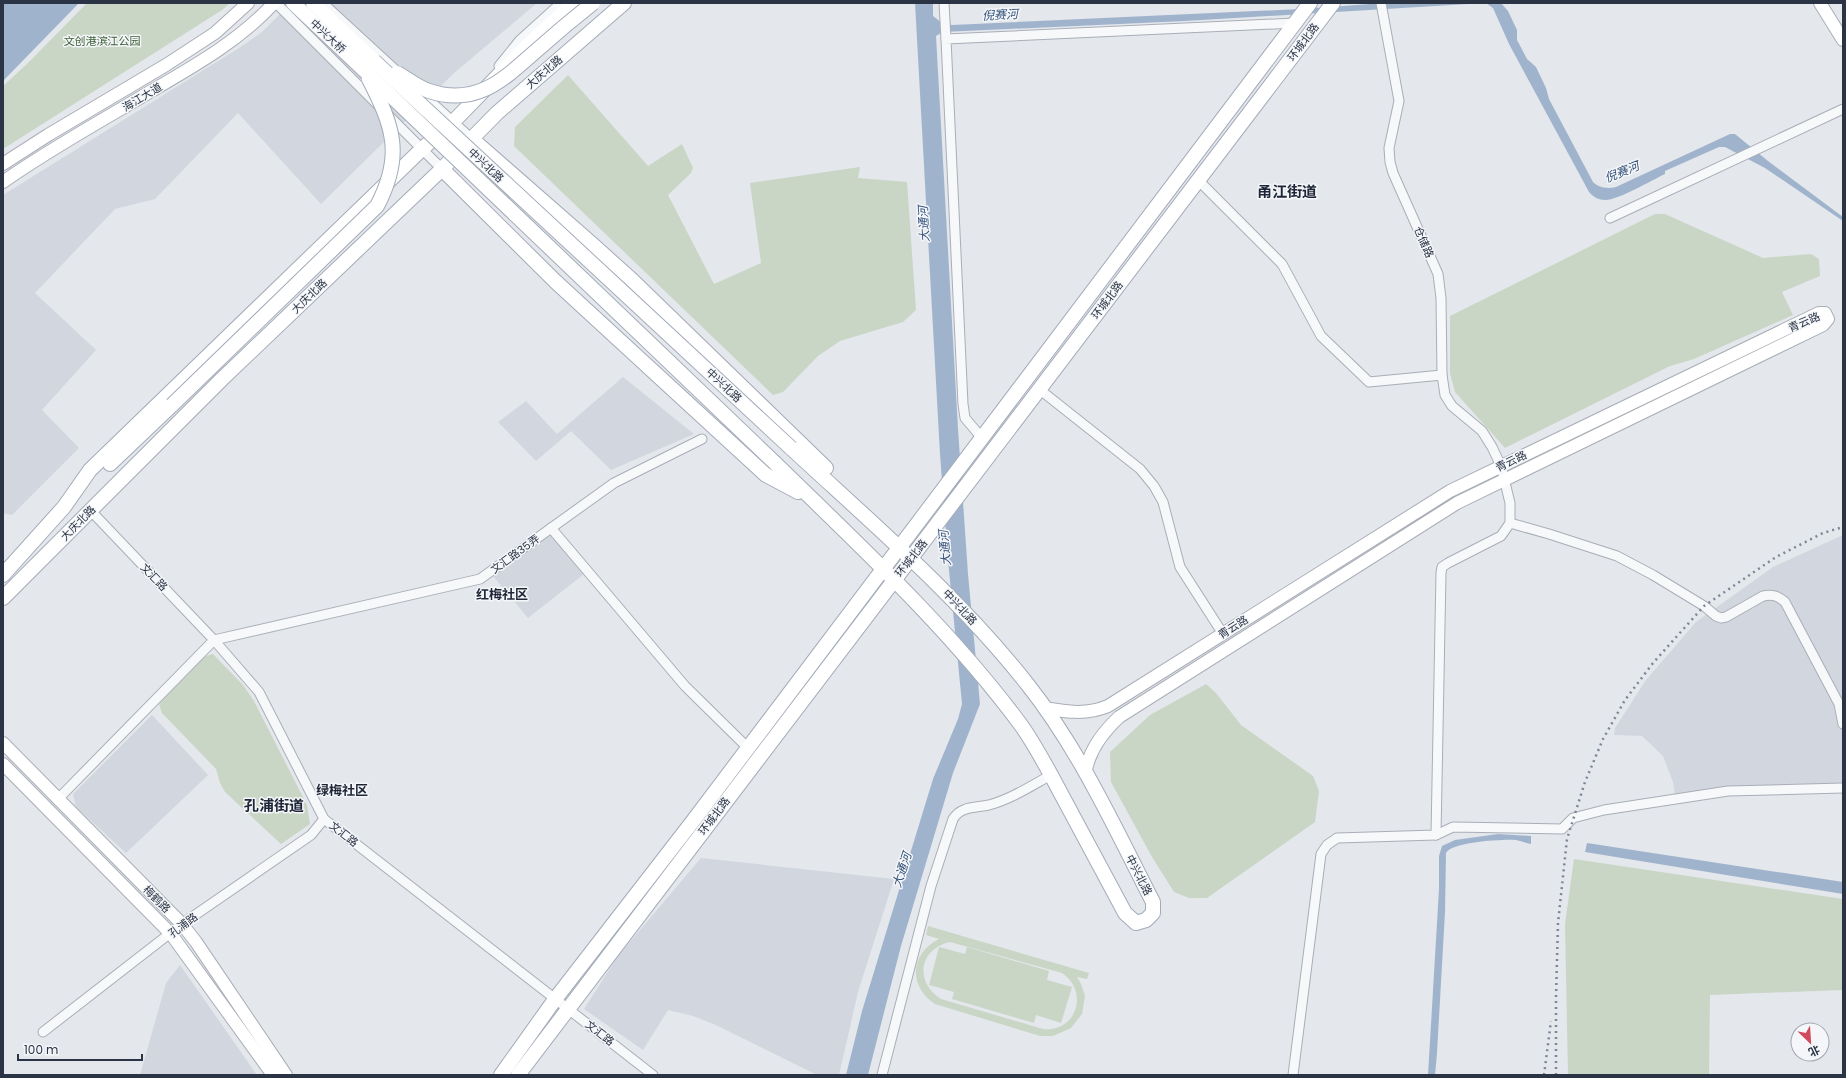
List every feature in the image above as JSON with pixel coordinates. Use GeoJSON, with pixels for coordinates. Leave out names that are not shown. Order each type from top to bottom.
{"type":"FeatureCollection","features":[{"type":"Feature","properties":{"kind":"main road","name":"中兴大桥"},"geometry":{"type":"LineString","coordinates":[[293,3],[369,65]]}},
{"type":"Feature","properties":{"kind":"main road","name":"中兴大桥"},"geometry":{"type":"LineString","coordinates":[[313,3],[369,65]]}},
{"type":"Feature","properties":{"kind":"main road","name":"大庆北路"},"geometry":{"type":"LineString","coordinates":[[3,575],[64,507],[90,470],[422,149],[453,122],[528,45],[574,3]]}},
{"type":"Feature","properties":{"kind":"main road"},"geometry":{"type":"LineString","coordinates":[[369,65],[399,74],[418,87],[430,91],[455,95],[475,93],[495,86],[511,74],[594,3]]}},
{"type":"Feature","properties":{"kind":"main road","name":"大庆北路"},"geometry":{"type":"LineString","coordinates":[[3,598],[222,380],[442,169],[497,113],[609,14],[624,3]]}},
{"type":"Feature","properties":{"kind":"main road","name":"环城北路"},"geometry":{"type":"LineString","coordinates":[[501,1075],[556,998],[748,748],[1310,3]]}},
{"type":"Feature","properties":{"kind":"main road","name":"环城北路"},"geometry":{"type":"LineString","coordinates":[[518,1075],[1333,3]]}},
{"type":"Feature","properties":{"kind":"main road"},"geometry":{"type":"LineString","coordinates":[[64,507],[172,405],[377,206],[383,195],[390,172],[393,141],[387,118],[369,65]]}},
{"type":"Feature","properties":{"kind":"main road","name":"中兴北路"},"geometry":{"type":"LineString","coordinates":[[369,65],[911,558],[960,607],[1029,686],[1086,770],[1153,902],[1153,912],[1146,920],[1136,923],[1124,913],[1051,775],[1022,726],[952,640],[883,568],[369,65]]}},
{"type":"Feature","properties":{"kind":"main road"},"geometry":{"type":"LineString","coordinates":[[472,139],[638,286],[836,477],[864,516]]}},
{"type":"Feature","properties":{"kind":"main road"},"geometry":{"type":"LineString","coordinates":[[442,169],[556,282],[766,475],[813,500]]}},
{"type":"Feature","properties":{"kind":"street","name":"海江大道"},"geometry":{"type":"LineString","coordinates":[[3,164],[215,33],[248,3]]}},
{"type":"Feature","properties":{"kind":"street","name":"海江大道"},"geometry":{"type":"LineString","coordinates":[[3,182],[50,151],[219,50],[258,20],[275,3]]}},
{"type":"Feature","properties":{"kind":"street"},"geometry":{"type":"LineString","coordinates":[[275,3],[442,169]]}},
{"type":"Feature","properties":{"kind":"street"},"geometry":{"type":"LineString","coordinates":[[323,3],[472,139]]}},
{"type":"Feature","properties":{"kind":"street"},"geometry":{"type":"LineString","coordinates":[[494,79],[499,67],[520,40],[561,3]]}},
{"type":"Feature","properties":{"kind":"street"},"geometry":{"type":"LineString","coordinates":[[944,3],[963,404],[965,418],[982,438]]}},
{"type":"Feature","properties":{"kind":"street","name":"仓储路"},"geometry":{"type":"LineString","coordinates":[[1381,3],[1399,102],[1389,148],[1390,162],[1393,173],[1438,274],[1441,298],[1442,375],[1445,395],[1448,400],[1482,432],[1492,447],[1501,466],[1510,503],[1510,523]]}},
{"type":"Feature","properties":{"kind":"street"},"geometry":{"type":"LineString","coordinates":[[1820,3],[1843,40]]}},
{"type":"Feature","properties":{"kind":"street"},"geometry":{"type":"LineString","coordinates":[[946,39],[1295,23]]}},
{"type":"Feature","properties":{"kind":"street"},"geometry":{"type":"LineString","coordinates":[[1610,218],[1843,108]]}},
{"type":"Feature","properties":{"kind":"street"},"geometry":{"type":"LineString","coordinates":[[1198,180],[1282,264],[1321,336],[1369,382],[1442,375]]}},
{"type":"Feature","properties":{"kind":"street","name":"青云路"},"geometry":{"type":"LineString","coordinates":[[1044,708],[1080,712],[1100,709],[1124,696],[1450,491],[1819,313],[1825,313],[1828,319],[1823,324],[1456,503],[1119,717],[1100,737],[1088,759],[1086,770]]}},
{"type":"Feature","properties":{"kind":"street"},"geometry":{"type":"LineString","coordinates":[[1039,389],[1140,469],[1154,486],[1163,502],[1180,567],[1223,634]]}},
{"type":"Feature","properties":{"kind":"street","name":"文汇路35弄"},"geometry":{"type":"LineString","coordinates":[[214,640],[480,580],[614,483],[702,439]]}},
{"type":"Feature","properties":{"kind":"street","name":"文汇路"},"geometry":{"type":"LineString","coordinates":[[90,510],[214,640],[259,692],[324,819],[654,1075]]}},
{"type":"Feature","properties":{"kind":"street"},"geometry":{"type":"LineString","coordinates":[[1436,834],[1442,567],[1501,536],[1510,523],[1618,556],[1653,574],[1721,618],[1726,617],[1763,596],[1770,595],[1779,597],[1785,602],[1839,704],[1843,724]]}},
{"type":"Feature","properties":{"kind":"street"},"geometry":{"type":"LineString","coordinates":[[551,528],[685,686],[748,748]]}},
{"type":"Feature","properties":{"kind":"street"},"geometry":{"type":"LineString","coordinates":[[58,799],[214,640]]}},
{"type":"Feature","properties":{"kind":"street","name":"梅鹤路"},"geometry":{"type":"LineString","coordinates":[[3,743],[182,924],[200,948],[286,1075]]}},
{"type":"Feature","properties":{"kind":"street","name":"梅鹤路"},"geometry":{"type":"LineString","coordinates":[[3,764],[171,934],[273,1075]]}},
{"type":"Feature","properties":{"kind":"street"},"geometry":{"type":"LineString","coordinates":[[882,1075],[931,886],[953,819],[962,809],[990,804],[1020,792],[1051,775]]}},
{"type":"Feature","properties":{"kind":"street"},"geometry":{"type":"LineString","coordinates":[[1293,1075],[1321,854],[1326,844],[1337,838],[1436,834],[1453,827],[1562,829],[1573,818],[1604,810],[1728,791],[1843,788]]}},
{"type":"Feature","properties":{"kind":"street","name":"孔浦路"},"geometry":{"type":"LineString","coordinates":[[43,1032],[182,924],[311,835],[324,819]]}},
{"type":"Feature","properties":{"kind":"shaded area"},"geometry":{"type":"Polygon","coordinates":[[[291,3],[537,3],[453,74],[321,204],[238,113],[155,199],[115,209],[35,293],[96,350],[42,410],[79,448],[12,515],[3,513],[3,195],[239,48],[262,32],[291,3]]]}},
{"type":"Feature","properties":{"kind":"shaded area"},"geometry":{"type":"Polygon","coordinates":[[[623,377],[694,434],[611,470],[571,431],[536,461],[498,422],[526,401],[557,434],[623,377]]]}},
{"type":"Feature","properties":{"kind":"shaded area"},"geometry":{"type":"Polygon","coordinates":[[[551,534],[584,574],[528,618],[493,576],[551,534]]]}},
{"type":"Feature","properties":{"kind":"shaded area"},"geometry":{"type":"Polygon","coordinates":[[[1843,535],[1843,785],[1675,796],[1673,782],[1663,756],[1642,736],[1614,735],[1615,728],[1646,680],[1696,622],[1773,567],[1843,535]]]}},
{"type":"Feature","properties":{"kind":"shaded area"},"geometry":{"type":"Polygon","coordinates":[[[152,715],[208,775],[126,853],[76,807],[73,794],[152,715]]]}},
{"type":"Feature","properties":{"kind":"shaded area"},"geometry":{"type":"Polygon","coordinates":[[[701,858],[894,879],[858,992],[839,1075],[817,1075],[716,1025],[693,1016],[668,1010],[643,1050],[584,1009],[618,956],[701,858]]]}},
{"type":"Feature","properties":{"kind":"shaded area"},"geometry":{"type":"Polygon","coordinates":[[[180,965],[257,1075],[140,1075],[166,983],[180,965]]]}},
{"type":"Feature","properties":{"kind":"green space","name":"文创港滨江公园"},"geometry":{"type":"Polygon","coordinates":[[[87,3],[230,3],[222,10],[3,149],[3,86],[28,63],[87,3]]]}},
{"type":"Feature","properties":{"kind":"green space"},"geometry":{"type":"Polygon","coordinates":[[[568,75],[648,166],[682,144],[693,168],[691,173],[668,195],[714,284],[761,263],[750,183],[860,167],[858,178],[907,182],[916,310],[903,322],[840,341],[818,356],[783,392],[773,395],[514,146],[515,127],[568,75]]]}},
{"type":"Feature","properties":{"kind":"green space"},"geometry":{"type":"Polygon","coordinates":[[[1655,214],[1665,214],[1763,258],[1811,254],[1819,259],[1820,276],[1782,292],[1793,315],[1694,359],[1670,366],[1505,448],[1455,392],[1450,373],[1450,316],[1655,214]]]}},
{"type":"Feature","properties":{"kind":"green space"},"geometry":{"type":"Polygon","coordinates":[[[213,654],[243,685],[254,701],[307,805],[310,824],[281,844],[225,792],[220,783],[216,769],[162,713],[159,704],[203,657],[213,654]]]}},
{"type":"Feature","properties":{"kind":"green space"},"geometry":{"type":"Polygon","coordinates":[[[1206,684],[1216,693],[1241,725],[1313,776],[1319,791],[1315,822],[1207,898],[1189,898],[1174,892],[1152,857],[1111,782],[1110,752],[1150,715],[1206,684]]]}},
{"type":"Feature","properties":{"kind":"green space"},"geometry":{"type":"Polygon","coordinates":[[[1574,859],[1843,899],[1843,990],[1710,995],[1709,1075],[1568,1075],[1565,924],[1574,859]]]}},
{"type":"Feature","properties":{"kind":"green space"},"geometry":{"type":"Polygon","coordinates":[[[928,926],[1089,973],[1087,979],[1077,977],[1085,996],[1082,1014],[1071,1028],[1053,1036],[1040,1036],[935,1004],[920,988],[917,979],[916,970],[918,961],[923,952],[939,939],[926,935],[928,926]],[[950,942],[932,951],[926,959],[924,967],[924,975],[927,984],[932,992],[941,999],[1043,1029],[1054,1029],[1064,1025],[1071,1018],[1075,1010],[1077,1000],[1075,990],[1071,981],[1062,973],[950,942]]]}},
{"type":"Feature","properties":{"kind":"green space"},"geometry":{"type":"Polygon","coordinates":[[[939,947],[965,954],[967,947],[1049,971],[1047,980],[1072,987],[1061,1023],[1036,1015],[1034,1023],[952,999],[954,992],[929,985],[939,947]]]}},
{"type":"Feature","properties":{"kind":"water"},"geometry":{"type":"Polygon","coordinates":[[[3,3],[79,3],[3,81],[3,3]]]}},
{"type":"Feature","properties":{"kind":"water"},"geometry":{"type":"Polygon","coordinates":[[[915,3],[933,3],[933,16],[942,23],[952,25],[1301,9],[1384,3],[1485,3],[1185,21],[943,32],[936,36],[958,429],[968,574],[980,704],[953,773],[901,946],[868,1075],[846,1075],[862,1011],[933,779],[958,719],[962,704],[948,560],[940,454],[915,3]]]}},
{"type":"Feature","properties":{"kind":"water"},"geometry":{"type":"Polygon","coordinates":[[[1486,3],[1501,3],[1508,11],[1517,30],[1517,40],[1527,59],[1536,67],[1546,88],[1549,99],[1593,182],[1598,186],[1604,188],[1616,187],[1730,134],[1735,134],[1768,161],[1843,217],[1843,221],[1765,168],[1725,147],[1719,147],[1665,171],[1665,174],[1618,197],[1605,200],[1594,197],[1589,192],[1509,44],[1493,8],[1486,3]]]}},
{"type":"Feature","properties":{"kind":"water"},"geometry":{"type":"Polygon","coordinates":[[[1498,834],[1531,836],[1531,844],[1516,840],[1478,842],[1458,846],[1450,849],[1446,853],[1445,912],[1437,1053],[1435,1075],[1428,1075],[1439,889],[1439,856],[1442,846],[1455,840],[1498,834]]]}},
{"type":"Feature","properties":{"kind":"water"},"geometry":{"type":"Polygon","coordinates":[[[1587,843],[1843,882],[1843,894],[1585,852],[1587,843]]]}},
{"type":"Feature","properties":{"kind":"railway"},"geometry":{"type":"LineString","coordinates":[[1556,1075],[1558,923],[1567,839],[1585,782],[1603,739],[1625,700],[1653,663],[1704,606],[1776,557],[1823,533],[1843,527]]}},
{"type":"Feature","properties":{"kind":"railway"},"geometry":{"type":"LineString","coordinates":[[1544,1075],[1551,1021]]}},
{"type":"Feature","properties":{"kind":"district","name":"甬江街道"},"geometry":{"type":"Point","coordinates":[1287,192]}},
{"type":"Feature","properties":{"kind":"district","name":"红梅社区"},"geometry":{"type":"Point","coordinates":[502,594]}},
{"type":"Feature","properties":{"kind":"district","name":"绿梅社区"},"geometry":{"type":"Point","coordinates":[342,790]}},
{"type":"Feature","properties":{"kind":"district","name":"孔浦街道"},"geometry":{"type":"Point","coordinates":[274,806]}},
{"type":"Feature","properties":{"kind":"water label","name":"倪赛河"},"geometry":{"type":"Point","coordinates":[1000,15]}},
{"type":"Feature","properties":{"kind":"water label","name":"倪赛河"},"geometry":{"type":"Point","coordinates":[1622,172]}},
{"type":"Feature","properties":{"kind":"water label","name":"大通河"},"geometry":{"type":"Point","coordinates":[924,224]}},
{"type":"Feature","properties":{"kind":"water label","name":"大通河"},"geometry":{"type":"Point","coordinates":[945,548]}},
{"type":"Feature","properties":{"kind":"water label","name":"大通河"},"geometry":{"type":"Point","coordinates":[902,870]}}]}
